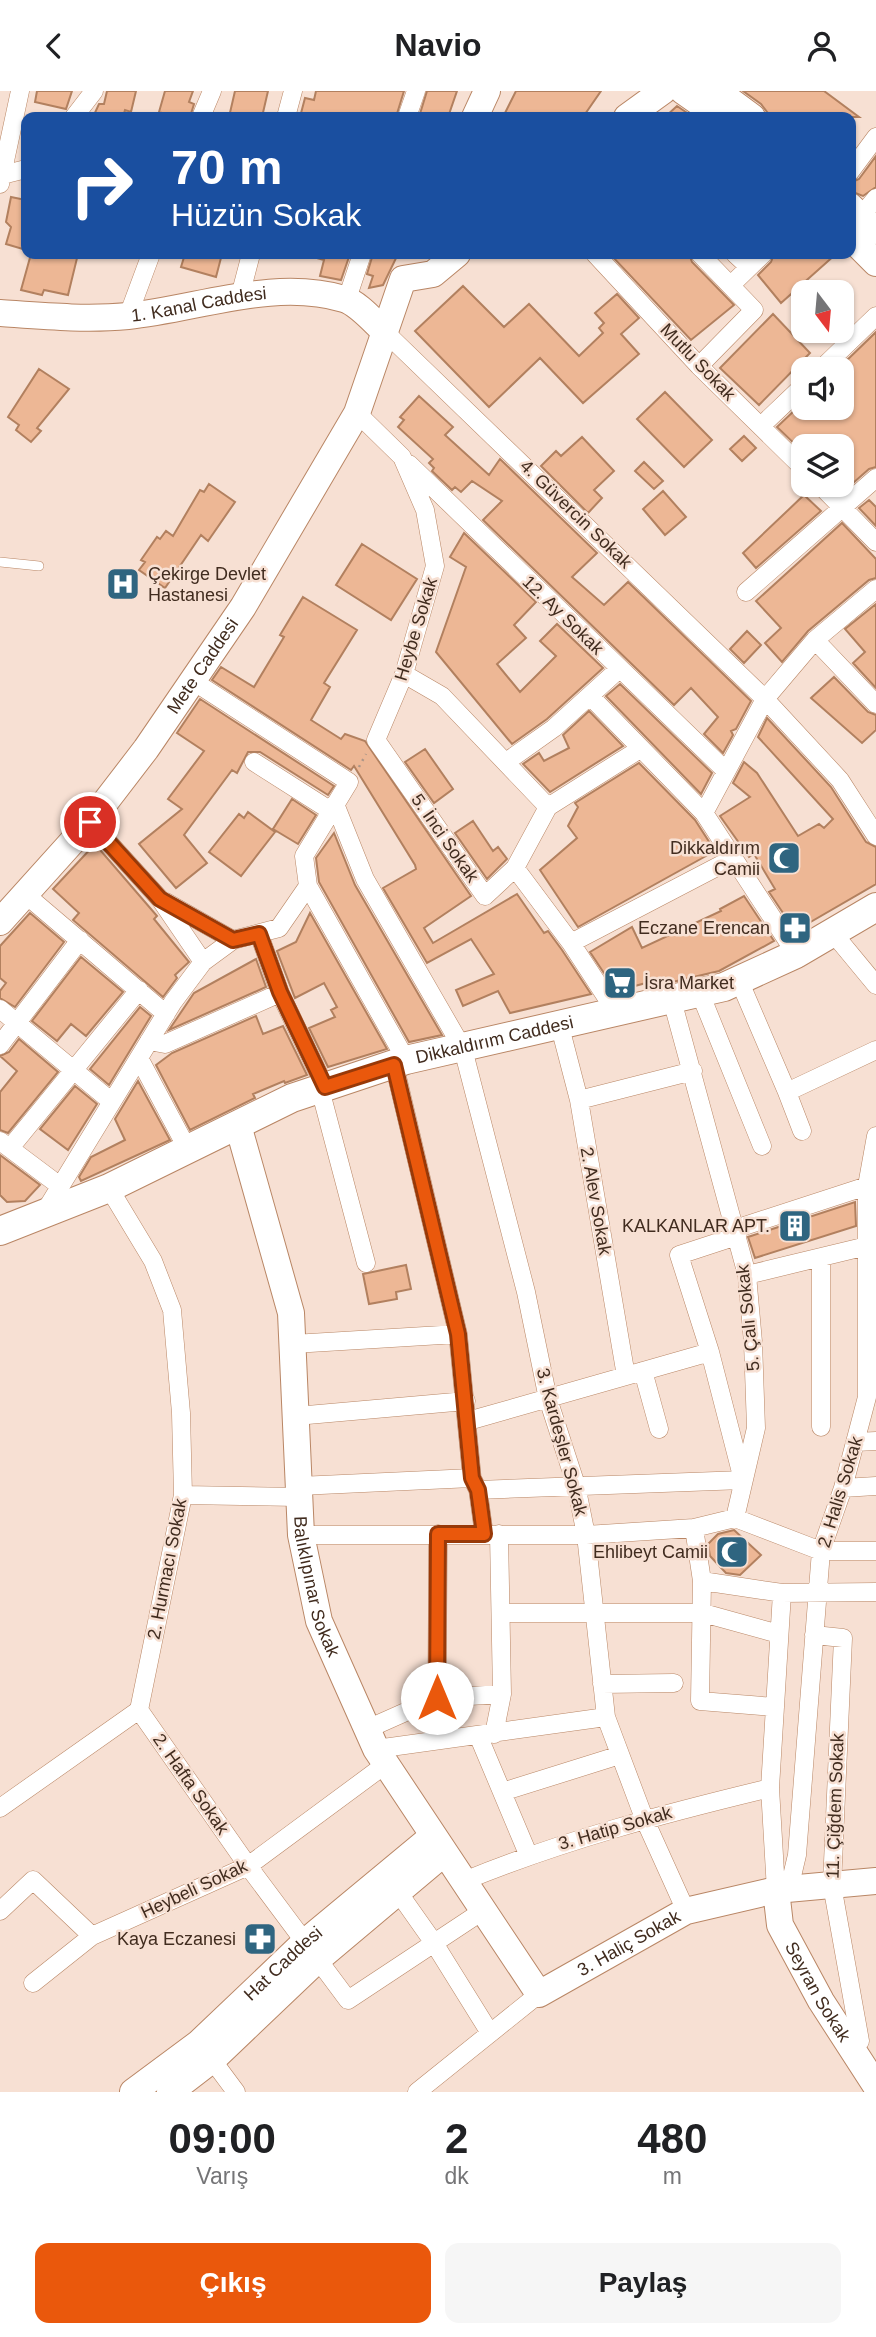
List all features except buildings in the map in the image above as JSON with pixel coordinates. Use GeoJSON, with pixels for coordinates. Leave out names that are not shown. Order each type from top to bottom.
{"type":"FeatureCollection","features":[{"type":"Feature","properties":{"kind":"main road","name":"Dikkaldırım Caddesi"},"geometry":{"type":"LineString","coordinates":[[0,1231],[109,1188],[238,1125],[323,1088],[400,1062],[673,1000],[739,981],[796,954],[876,907]]}},
{"type":"Feature","properties":{"kind":"street"},"geometry":{"type":"LineString","coordinates":[[1,179],[20,91]]}},
{"type":"Feature","properties":{"kind":"street"},"geometry":{"type":"LineString","coordinates":[[78,112],[94,91]]}},
{"type":"Feature","properties":{"kind":"street"},"geometry":{"type":"LineString","coordinates":[[203,112],[212,91]]}},
{"type":"Feature","properties":{"kind":"street"},"geometry":{"type":"LineString","coordinates":[[287,112],[293,91]]}},
{"type":"Feature","properties":{"kind":"street"},"geometry":{"type":"LineString","coordinates":[[409,112],[416,91]]}},
{"type":"Feature","properties":{"kind":"street"},"geometry":{"type":"LineString","coordinates":[[476,112],[487,91]]}},
{"type":"Feature","properties":{"kind":"street"},"geometry":{"type":"LineString","coordinates":[[634,112],[663,91]]}},
{"type":"Feature","properties":{"kind":"street"},"geometry":{"type":"LineString","coordinates":[[684,91],[713,112]]}},
{"type":"Feature","properties":{"kind":"street"},"geometry":{"type":"LineString","coordinates":[[717,91],[745,112]]}},
{"type":"Feature","properties":{"kind":"street"},"geometry":{"type":"LineString","coordinates":[[856,164],[876,137]]}},
{"type":"Feature","properties":{"kind":"street"},"geometry":{"type":"LineString","coordinates":[[1,179],[21,171]]}},
{"type":"Feature","properties":{"kind":"street"},"geometry":{"type":"LineString","coordinates":[[863,218],[876,263]]}},
{"type":"Feature","properties":{"kind":"street"},"geometry":{"type":"LineString","coordinates":[[128,316],[149,259]]}},
{"type":"Feature","properties":{"kind":"street"},"geometry":{"type":"LineString","coordinates":[[240,296],[250,259]]}},
{"type":"Feature","properties":{"kind":"street"},"geometry":{"type":"LineString","coordinates":[[360,259],[347,299],[385,332]]}},
{"type":"Feature","properties":{"kind":"street"},"geometry":{"type":"LineString","coordinates":[[394,304],[412,259]]}},
{"type":"Feature","properties":{"kind":"street"},"geometry":{"type":"LineString","coordinates":[[403,279],[433,274],[451,259]]}},
{"type":"Feature","properties":{"kind":"street","name":"Mutlu Sokak"},"geometry":{"type":"LineString","coordinates":[[600,259],[699,366],[791,456]]}},
{"type":"Feature","properties":{"kind":"street"},"geometry":{"type":"LineString","coordinates":[[699,366],[754,310],[705,259]]}},
{"type":"Feature","properties":{"kind":"street"},"geometry":{"type":"LineString","coordinates":[[740,259],[749,267]]}},
{"type":"Feature","properties":{"kind":"street"},"geometry":{"type":"LineString","coordinates":[[730,285],[758,259]]}},
{"type":"Feature","properties":{"kind":"street","name":"1. Kanal Caddesi"},"geometry":{"type":"LineString","coordinates":[[0,313],[71,318],[128,316],[240,296],[309,293],[394,304]]}},
{"type":"Feature","properties":{"kind":"street","name":"Mete Caddesi"},"geometry":{"type":"LineString","coordinates":[[0,922],[90,822],[146,750],[243,607],[357,413],[394,304]]}},
{"type":"Feature","properties":{"kind":"street"},"geometry":{"type":"LineString","coordinates":[[833,357],[876,316]]}},
{"type":"Feature","properties":{"kind":"street","name":"4. Güvercin Sokak"},"geometry":{"type":"LineString","coordinates":[[385,332],[765,699],[840,780],[876,836]]}},
{"type":"Feature","properties":{"kind":"street"},"geometry":{"type":"LineString","coordinates":[[761,426],[791,397]]}},
{"type":"Feature","properties":{"kind":"street","name":"Heybe Sokak"},"geometry":{"type":"LineString","coordinates":[[357,413],[401,457],[425,510],[435,566],[404,674],[376,740]]}},
{"type":"Feature","properties":{"kind":"street","name":"12. Ay Sokak"},"geometry":{"type":"LineString","coordinates":[[401,457],[618,670],[726,771]]}},
{"type":"Feature","properties":{"kind":"street"},"geometry":{"type":"LineString","coordinates":[[746,591],[876,478]]}},
{"type":"Feature","properties":{"kind":"street"},"geometry":{"type":"LineString","coordinates":[[832,497],[876,542]]}},
{"type":"Feature","properties":{"kind":"street"},"geometry":{"type":"LineString","coordinates":[[704,813],[765,699],[815,640],[876,589]]}},
{"type":"Feature","properties":{"kind":"street"},"geometry":{"type":"LineString","coordinates":[[815,640],[876,704]]}},
{"type":"Feature","properties":{"kind":"street"},"geometry":{"type":"LineString","coordinates":[[506,762],[591,697],[618,670]]}},
{"type":"Feature","properties":{"kind":"street"},"geometry":{"type":"LineString","coordinates":[[404,674],[442,696],[548,807]]}},
{"type":"Feature","properties":{"kind":"street"},"geometry":{"type":"LineString","coordinates":[[193,681],[349,782],[304,856],[308,886],[400,1062],[458,1334],[475,1484],[492,1534],[500,1613],[502,1695],[486,1735],[502,1792],[528,1854]]}},
{"type":"Feature","properties":{"kind":"street"},"geometry":{"type":"LineString","coordinates":[[591,697],[704,813],[796,954]]}},
{"type":"Feature","properties":{"kind":"street","name":"5. İnci Sokak"},"geometry":{"type":"LineString","coordinates":[[376,740],[485,896],[515,868]]}},
{"type":"Feature","properties":{"kind":"street"},"geometry":{"type":"LineString","coordinates":[[616,1012],[571,943],[515,868],[548,807],[640,749]]}},
{"type":"Feature","properties":{"kind":"street"},"geometry":{"type":"LineString","coordinates":[[254,762],[333,808]]}},
{"type":"Feature","properties":{"kind":"street","name":"3. Kardeşler Sokak"},"geometry":{"type":"LineString","coordinates":[[333,808],[365,879],[463,1049],[526,1292],[548,1399],[576,1485],[586,1535],[606,1717],[644,1818],[686,1911]]}},
{"type":"Feature","properties":{"kind":"street"},"geometry":{"type":"LineString","coordinates":[[90,822],[160,899],[202,962]]}},
{"type":"Feature","properties":{"kind":"street"},"geometry":{"type":"LineString","coordinates":[[571,943],[734,858]]}},
{"type":"Feature","properties":{"kind":"street"},"geometry":{"type":"LineString","coordinates":[[42,1216],[166,1014],[202,962],[233,940],[279,928],[308,886]]}},
{"type":"Feature","properties":{"kind":"street"},"geometry":{"type":"LineString","coordinates":[[25,894],[166,1014]]}},
{"type":"Feature","properties":{"kind":"street"},"geometry":{"type":"LineString","coordinates":[[160,899],[233,940]]}},
{"type":"Feature","properties":{"kind":"street"},"geometry":{"type":"LineString","coordinates":[[833,933],[876,985]]}},
{"type":"Feature","properties":{"kind":"street"},"geometry":{"type":"LineString","coordinates":[[259,934],[280,992],[323,1088],[366,1263]]}},
{"type":"Feature","properties":{"kind":"street"},"geometry":{"type":"LineString","coordinates":[[0,1045],[80,940]]}},
{"type":"Feature","properties":{"kind":"street"},"geometry":{"type":"LineString","coordinates":[[739,981],[802,1131]]}},
{"type":"Feature","properties":{"kind":"street"},"geometry":{"type":"LineString","coordinates":[[60,1186],[5,1144],[75,1070],[139,990]]}},
{"type":"Feature","properties":{"kind":"street"},"geometry":{"type":"LineString","coordinates":[[149,1041],[165,1044],[280,992]]}},
{"type":"Feature","properties":{"kind":"street"},"geometry":{"type":"LineString","coordinates":[[700,993],[762,1146]]}},
{"type":"Feature","properties":{"kind":"street","name":"5. Çalı Sokak"},"geometry":{"type":"LineString","coordinates":[[673,1000],[747,1275],[753,1342],[755,1429],[735,1518]]}},
{"type":"Feature","properties":{"kind":"street"},"geometry":{"type":"LineString","coordinates":[[0,1009],[112,1102]]}},
{"type":"Feature","properties":{"kind":"street","name":"2. Alev Sokak"},"geometry":{"type":"LineString","coordinates":[[560,1027],[579,1100],[634,1374],[659,1429]]}},
{"type":"Feature","properties":{"kind":"street"},"geometry":{"type":"LineString","coordinates":[[787,1092],[876,1050]]}},
{"type":"Feature","properties":{"kind":"street"},"geometry":{"type":"LineString","coordinates":[[139,1058],[188,1150]]}},
{"type":"Feature","properties":{"kind":"street"},"geometry":{"type":"LineString","coordinates":[[579,1100],[694,1071]]}},
{"type":"Feature","properties":{"kind":"street","name":"Balıklıpınar Sokak"},"geometry":{"type":"LineString","coordinates":[[238,1125],[291,1313],[301,1535],[319,1621],[375,1748],[539,1994]]}},
{"type":"Feature","properties":{"kind":"street","name":"2. Halis Sokak"},"geometry":{"type":"LineString","coordinates":[[782,1890],[797,1855],[821,1551],[843,1488],[866,1397],[872,1306],[867,1246],[867,1186],[876,1136]]}},
{"type":"Feature","properties":{"kind":"street"},"geometry":{"type":"LineString","coordinates":[[183,1495],[475,1484],[576,1485],[743,1480],[710,1352],[679,1255],[867,1186]]}},
{"type":"Feature","properties":{"kind":"street","name":"2. Hurmacı Sokak"},"geometry":{"type":"LineString","coordinates":[[109,1188],[153,1261],[172,1310],[181,1413],[183,1495],[139,1710]]}},
{"type":"Feature","properties":{"kind":"street"},"geometry":{"type":"LineString","coordinates":[[747,1275],[867,1246]]}},
{"type":"Feature","properties":{"kind":"street"},"geometry":{"type":"LineString","coordinates":[[821,1257],[821,1427]]}},
{"type":"Feature","properties":{"kind":"street"},"geometry":{"type":"LineString","coordinates":[[293,1344],[458,1334]]}},
{"type":"Feature","properties":{"kind":"street"},"geometry":{"type":"LineString","coordinates":[[468,1421],[710,1352]]}},
{"type":"Feature","properties":{"kind":"street"},"geometry":{"type":"LineString","coordinates":[[296,1416],[466,1401]]}},
{"type":"Feature","properties":{"kind":"street"},"geometry":{"type":"LineString","coordinates":[[856,1442],[876,1441]]}},
{"type":"Feature","properties":{"kind":"street"},"geometry":{"type":"LineString","coordinates":[[843,1488],[876,1486]]}},
{"type":"Feature","properties":{"kind":"street"},"geometry":{"type":"LineString","coordinates":[[301,1535],[586,1535],[695,1528],[735,1518],[821,1551],[876,1551]]}},
{"type":"Feature","properties":{"kind":"street"},"geometry":{"type":"LineString","coordinates":[[695,1528],[703,1613],[700,1701],[775,1707]]}},
{"type":"Feature","properties":{"kind":"street"},"geometry":{"type":"LineString","coordinates":[[438,1534],[437,1698],[502,1695]]}},
{"type":"Feature","properties":{"kind":"street"},"geometry":{"type":"LineString","coordinates":[[702,1581],[782,1593],[876,1592]]}},
{"type":"Feature","properties":{"kind":"street"},"geometry":{"type":"LineString","coordinates":[[782,1593],[771,1788],[782,1890]]}},
{"type":"Feature","properties":{"kind":"street"},"geometry":{"type":"LineString","coordinates":[[500,1613],[703,1613],[779,1634]]}},
{"type":"Feature","properties":{"kind":"street","name":"11. Çiğdem Sokak"},"geometry":{"type":"LineString","coordinates":[[814,1635],[843,1638],[832,1885],[861,2041]]}},
{"type":"Feature","properties":{"kind":"street"},"geometry":{"type":"LineString","coordinates":[[602,1684],[674,1683]]}},
{"type":"Feature","properties":{"kind":"street","name":"Heybeli Sokak"},"geometry":{"type":"LineString","coordinates":[[33,1983],[92,1936],[248,1866],[375,1748],[437,1698]]}},
{"type":"Feature","properties":{"kind":"street"},"geometry":{"type":"LineString","coordinates":[[0,1808],[139,1710]]}},
{"type":"Feature","properties":{"kind":"street","name":"2. Hafta Sokak"},"geometry":{"type":"LineString","coordinates":[[139,1710],[248,1866],[348,2000],[434,1943]]}},
{"type":"Feature","properties":{"kind":"street"},"geometry":{"type":"LineString","coordinates":[[375,1748],[606,1717]]}},
{"type":"Feature","properties":{"kind":"street"},"geometry":{"type":"LineString","coordinates":[[502,1792],[620,1755]]}},
{"type":"Feature","properties":{"kind":"street","name":"3. Hatip Sokak"},"geometry":{"type":"LineString","coordinates":[[464,1881],[528,1854],[644,1818],[771,1788]]}},
{"type":"Feature","properties":{"kind":"street","name":"Hat Caddesi"},"geometry":{"type":"LineString","coordinates":[[311,1951],[398,1892],[439,1845]]}},
{"type":"Feature","properties":{"kind":"street","name":"Hat Caddesi"},"geometry":{"type":"LineString","coordinates":[[170,2092],[206,2051],[311,1951],[439,1845]]}},
{"type":"Feature","properties":{"kind":"street"},"geometry":{"type":"LineString","coordinates":[[0,1911],[33,1880],[92,1936]]}},
{"type":"Feature","properties":{"kind":"street","name":"3. Haliç Sokak"},"geometry":{"type":"LineString","coordinates":[[416,2092],[539,1994],[686,1911],[782,1890],[876,1881]]}},
{"type":"Feature","properties":{"kind":"street","name":"Seyran Sokak"},"geometry":{"type":"LineString","coordinates":[[782,1890],[780,1925],[861,2041],[876,2086]]}},
{"type":"Feature","properties":{"kind":"street"},"geometry":{"type":"LineString","coordinates":[[398,1892],[434,1943],[490,2033]]}},
{"type":"Feature","properties":{"kind":"street"},"geometry":{"type":"LineString","coordinates":[[434,1943],[484,1910]]}},
{"type":"Feature","properties":{"kind":"street"},"geometry":{"type":"LineString","coordinates":[[206,2051],[236,2092]]}},
{"type":"Feature","properties":{"kind":"street","name":"Hat Caddesi"},"geometry":{"type":"LineString","coordinates":[[134,2092],[206,2051]]}},
{"type":"Feature","properties":{"kind":"lane"},"geometry":{"type":"LineString","coordinates":[[0,562],[38,566]]}},
{"type":"Feature","properties":{"kind":"path"},"geometry":{"type":"LineString","coordinates":[[349,782],[376,740]]}},
{"type":"Feature","properties":{"kind":"place","name":"Çekirge Devlet Hastanesi"},"geometry":{"type":"Point","coordinates":[123,584]}},
{"type":"Feature","properties":{"kind":"place","name":"Dikkaldırım Camii"},"geometry":{"type":"Point","coordinates":[784,858]}},
{"type":"Feature","properties":{"kind":"place","name":"Eczane Erencan"},"geometry":{"type":"Point","coordinates":[795,928]}},
{"type":"Feature","properties":{"kind":"place","name":"İsra Market"},"geometry":{"type":"Point","coordinates":[620,983]}},
{"type":"Feature","properties":{"kind":"place","name":"KALKANLAR APT."},"geometry":{"type":"Point","coordinates":[795,1226]}},
{"type":"Feature","properties":{"kind":"place","name":"Ehlibeyt Camii"},"geometry":{"type":"Point","coordinates":[732,1552]}},
{"type":"Feature","properties":{"kind":"place","name":"Kaya Eczanesi"},"geometry":{"type":"Point","coordinates":[260,1939]}},
{"type":"Feature","properties":{"kind":"route"},"geometry":{"type":"LineString","coordinates":[[90,822],[160,899],[233,940],[259,934],[280,992],[325,1087],[394,1065],[458,1334],[472,1478],[478,1490],[484,1534],[438,1534],[437,1698]]}}]}
